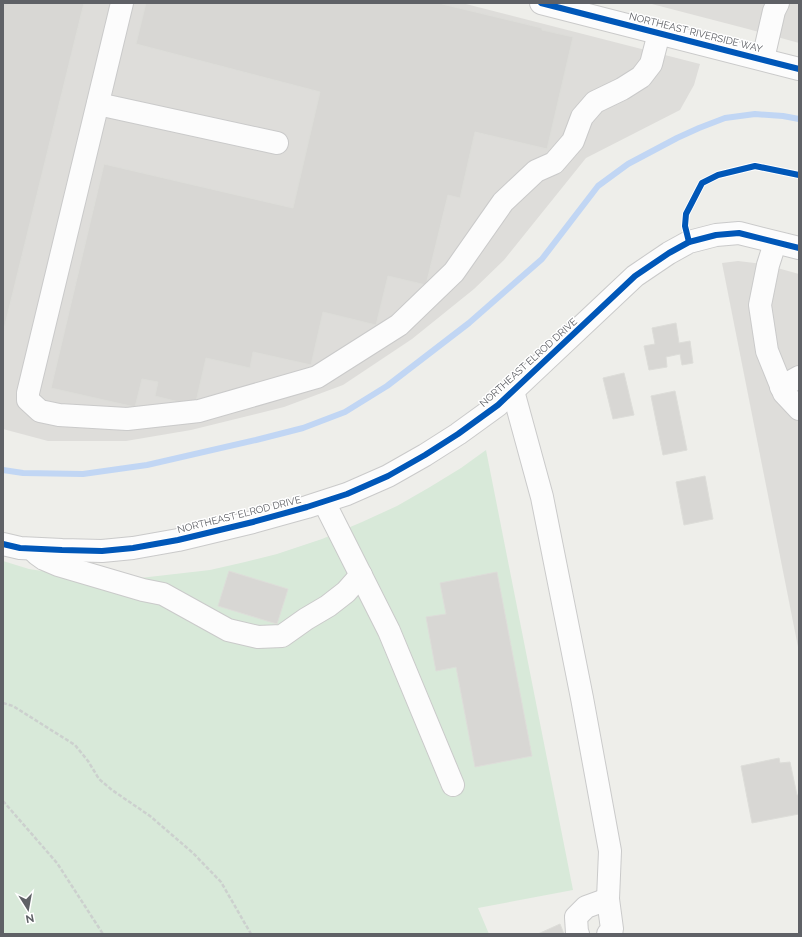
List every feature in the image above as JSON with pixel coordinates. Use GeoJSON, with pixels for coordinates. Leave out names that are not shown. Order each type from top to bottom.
{"type":"FeatureCollection","features":[{"type":"Feature","properties":{"kind":"street"},"geometry":{"type":"LineString","coordinates":[[122,3],[28,393],[28,400],[40,410],[59,415],[127,419],[199,411],[317,377],[399,325],[454,272],[503,202],[536,171],[554,163],[573,140],[582,117],[595,102],[622,89],[642,76],[651,64],[659,33]]}},
{"type":"Feature","properties":{"kind":"street","name":"NORTHEAST RIVERSIDE WAY"},"geometry":{"type":"LineString","coordinates":[[541,3],[799,69]]}},
{"type":"Feature","properties":{"kind":"street"},"geometry":{"type":"LineString","coordinates":[[763,59],[774,12],[778,3]]}},
{"type":"Feature","properties":{"kind":"street"},"geometry":{"type":"LineString","coordinates":[[98,104],[277,143]]}},
{"type":"Feature","properties":{"kind":"street","name":"NORTHEAST ELROD DRIVE"},"geometry":{"type":"LineString","coordinates":[[3,544],[20,548],[102,550],[133,548],[178,540],[253,522],[347,494],[388,476],[426,455],[498,405],[635,276],[669,253],[689,242],[716,235],[740,233],[799,248]]}},
{"type":"Feature","properties":{"kind":"street"},"geometry":{"type":"LineString","coordinates":[[775,243],[768,265],[760,305],[767,351],[790,382],[784,393],[799,409]]}},
{"type":"Feature","properties":{"kind":"street"},"geometry":{"type":"LineString","coordinates":[[513,391],[542,497],[610,851],[608,899],[612,929],[608,934]]}},
{"type":"Feature","properties":{"kind":"street"},"geometry":{"type":"LineString","coordinates":[[324,502],[389,630],[453,785]]}},
{"type":"Feature","properties":{"kind":"street"},"geometry":{"type":"LineString","coordinates":[[32,548],[44,560],[143,590],[163,594],[228,630],[258,637],[282,636],[306,619],[333,603],[346,592],[361,575]]}},
{"type":"Feature","properties":{"kind":"street"},"geometry":{"type":"LineString","coordinates":[[578,934],[576,933],[576,917],[586,907],[608,899]]}},
{"type":"Feature","properties":{"kind":"path"},"geometry":{"type":"LineString","coordinates":[[3,703],[19,710],[75,745],[88,760],[98,778],[112,790],[150,816],[192,853],[221,882],[251,934]]}},
{"type":"Feature","properties":{"kind":"path"},"geometry":{"type":"LineString","coordinates":[[3,801],[57,863],[103,934]]}},
{"type":"Feature","properties":{"kind":"shaded area"},"geometry":{"type":"Polygon","coordinates":[[[3,3],[462,3],[700,64],[694,85],[680,110],[586,158],[504,260],[474,289],[412,339],[343,385],[284,407],[191,430],[126,441],[48,441],[3,429],[3,3]]]}},
{"type":"Feature","properties":{"kind":"shaded area"},"geometry":{"type":"Polygon","coordinates":[[[648,3],[799,3],[799,43],[748,29],[648,3]]]}},
{"type":"Feature","properties":{"kind":"shaded area"},"geometry":{"type":"Polygon","coordinates":[[[738,261],[763,264],[799,274],[799,652],[722,263],[738,261]]]}},
{"type":"Feature","properties":{"kind":"green space"},"geometry":{"type":"Polygon","coordinates":[[[486,450],[573,890],[478,908],[489,934],[3,934],[3,561],[29,569],[94,579],[140,578],[210,570],[245,562],[277,554],[322,539],[397,506],[461,468],[486,450]]]}},
{"type":"Feature","properties":{"kind":"building"},"geometry":{"type":"Polygon","coordinates":[[[3,3],[84,3],[3,333],[3,3]]]}},
{"type":"Feature","properties":{"kind":"building"},"geometry":{"type":"Polygon","coordinates":[[[146,3],[438,3],[573,37],[547,149],[475,132],[460,198],[448,195],[426,285],[388,276],[376,325],[323,312],[311,365],[253,352],[250,368],[206,358],[195,406],[155,396],[158,382],[142,379],[135,407],[51,388],[104,164],[293,208],[320,92],[136,44],[146,3]]]}},
{"type":"Feature","properties":{"kind":"building"},"geometry":{"type":"Polygon","coordinates":[[[676,323],[679,343],[690,341],[693,363],[682,365],[680,354],[666,357],[667,367],[649,370],[644,346],[655,344],[652,328],[676,323]]]}},
{"type":"Feature","properties":{"kind":"building"},"geometry":{"type":"Polygon","coordinates":[[[624,373],[634,415],[613,419],[603,378],[624,373]]]}},
{"type":"Feature","properties":{"kind":"building"},"geometry":{"type":"Polygon","coordinates":[[[675,391],[687,450],[663,455],[651,396],[675,391]]]}},
{"type":"Feature","properties":{"kind":"building"},"geometry":{"type":"Polygon","coordinates":[[[705,476],[713,519],[684,525],[676,482],[705,476]]]}},
{"type":"Feature","properties":{"kind":"building"},"geometry":{"type":"Polygon","coordinates":[[[229,571],[288,589],[277,624],[218,606],[229,571]]]}},
{"type":"Feature","properties":{"kind":"building"},"geometry":{"type":"Polygon","coordinates":[[[497,572],[532,756],[475,767],[456,667],[436,671],[426,617],[446,614],[440,583],[497,572]]]}},
{"type":"Feature","properties":{"kind":"building"},"geometry":{"type":"Polygon","coordinates":[[[779,758],[780,763],[790,762],[797,795],[799,795],[799,814],[752,823],[741,766],[779,758]]]}},
{"type":"Feature","properties":{"kind":"building"},"geometry":{"type":"Polygon","coordinates":[[[560,924],[564,934],[538,934],[560,924]]]}},
{"type":"Feature","properties":{"kind":"waterway"},"geometry":{"type":"LineString","coordinates":[[3,470],[23,473],[83,474],[147,465],[303,428],[345,412],[387,386],[469,323],[542,259],[598,186],[628,164],[677,138],[725,118],[755,114],[799,119]]}},
{"type":"Feature","properties":{"kind":"cycle path"},"geometry":{"type":"LineString","coordinates":[[541,3],[799,69]]}},
{"type":"Feature","properties":{"kind":"cycle path"},"geometry":{"type":"LineString","coordinates":[[689,242],[685,226],[686,214],[702,183],[718,175],[755,166],[799,175]]}},
{"type":"Feature","properties":{"kind":"cycle path"},"geometry":{"type":"LineString","coordinates":[[3,544],[20,548],[62,550],[102,551],[133,548],[178,540],[253,522],[347,494],[388,476],[425,455],[458,434],[498,405],[635,276],[669,253],[689,242],[716,235],[739,233],[799,248]]}}]}
